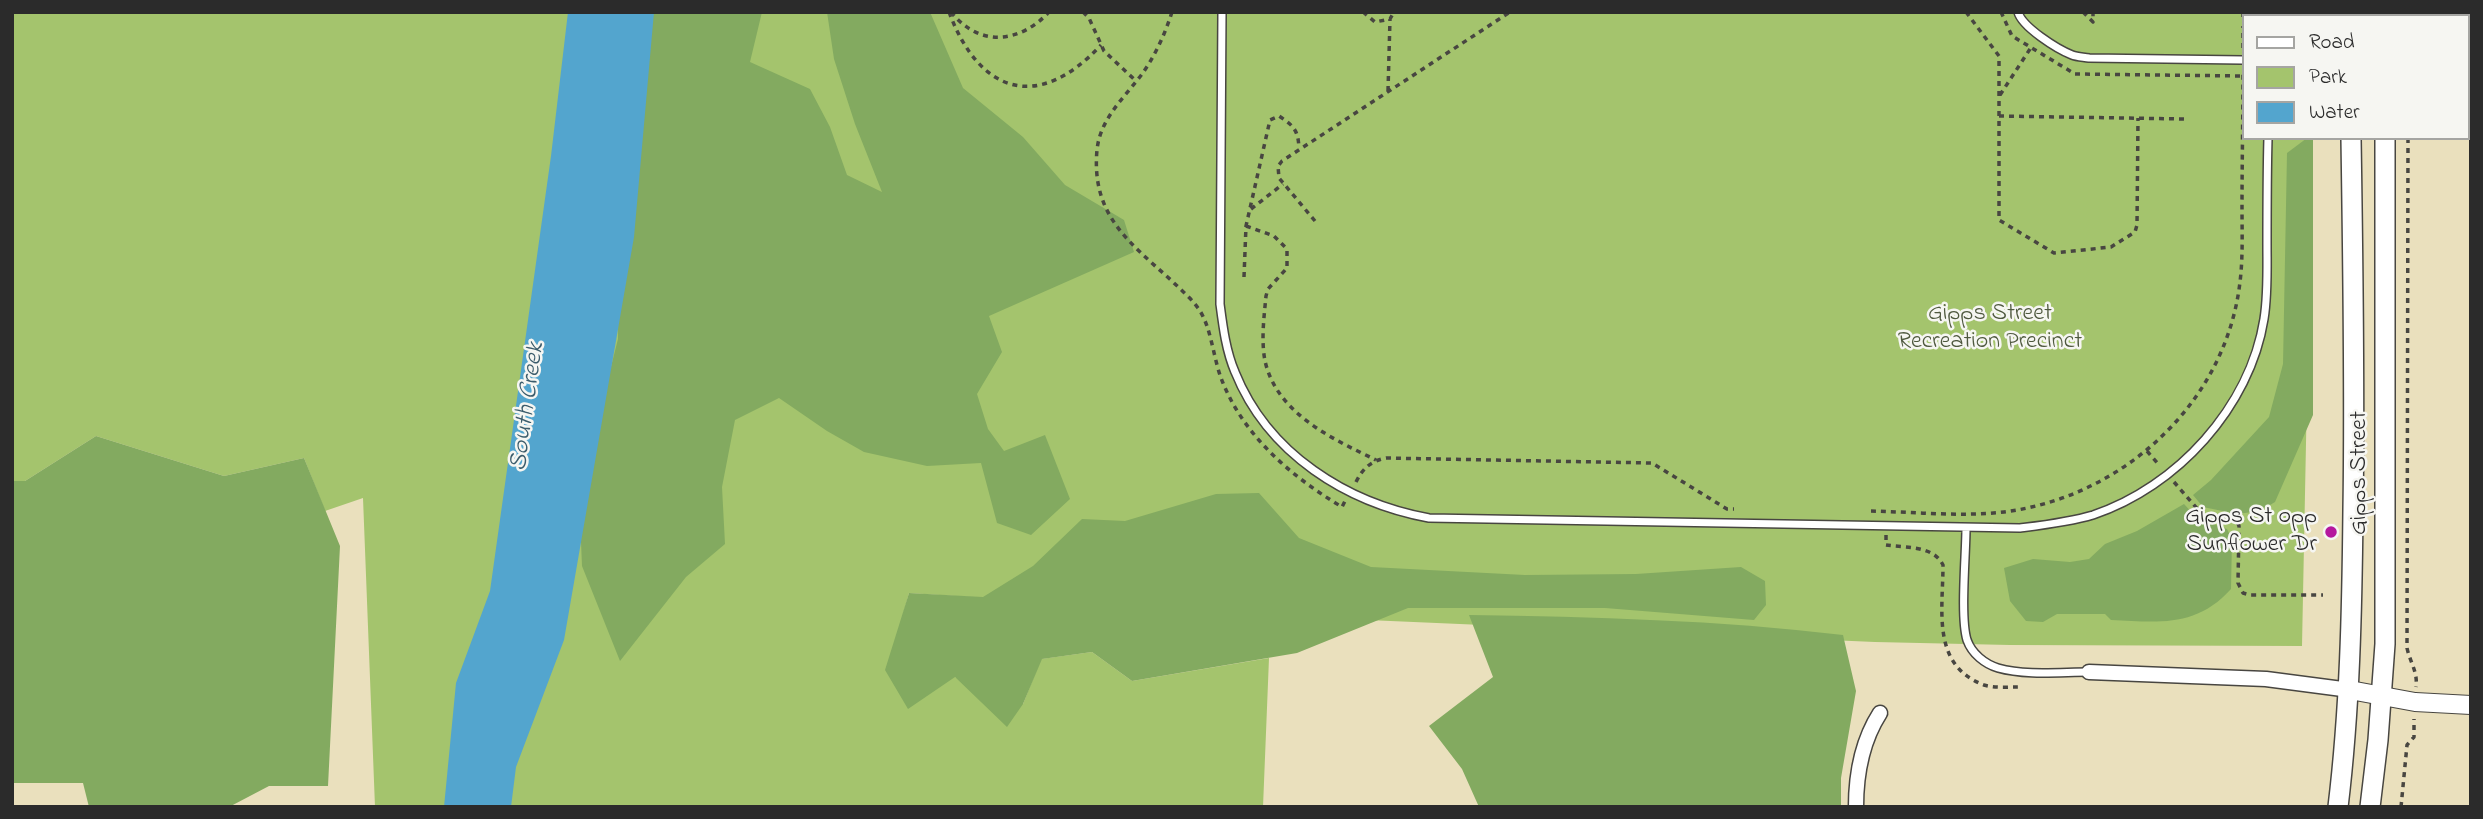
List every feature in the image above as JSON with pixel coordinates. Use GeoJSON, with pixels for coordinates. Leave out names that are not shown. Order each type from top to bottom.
{"type":"FeatureCollection","features":[{"type":"Feature","properties":{"kind":"main road","name":"Gipps Street"},"geometry":{"type":"LineString","coordinates":[[2338,807],[2350,690],[2354,462],[2351,140]]}},
{"type":"Feature","properties":{"kind":"main road","name":"Gipps Street"},"geometry":{"type":"LineString","coordinates":[[2370,807],[2385,644],[2385,140]]}},
{"type":"Feature","properties":{"kind":"street"},"geometry":{"type":"LineString","coordinates":[[2090,672],[2266,678],[2415,702],[2471,705]]}},
{"type":"Feature","properties":{"kind":"street"},"geometry":{"type":"LineString","coordinates":[[1856,807],[1856,782],[1861,759],[1870,729],[1880,713]]}},
{"type":"Feature","properties":{"kind":"lane"},"geometry":{"type":"LineString","coordinates":[[1222,12],[1220,304],[1228,351],[1246,395],[1279,440],[1326,481],[1404,514],[1455,520],[1966,528],[2020,528],[2056,524],[2094,514],[2129,498],[2167,475],[2194,452],[2231,405],[2256,350],[2264,320],[2267,286],[2267,140]]}},
{"type":"Feature","properties":{"kind":"lane"},"geometry":{"type":"LineString","coordinates":[[2018,12],[2019,18],[2030,29],[2072,55],[2089,58],[2242,60]]}},
{"type":"Feature","properties":{"kind":"lane"},"geometry":{"type":"LineString","coordinates":[[1966,528],[1965,625],[1968,642],[1978,658],[1998,668],[2090,672]]}},
{"type":"Feature","properties":{"kind":"path"},"geometry":{"type":"LineString","coordinates":[[950,12],[978,34],[998,37],[1028,31],[1049,12]]}},
{"type":"Feature","properties":{"kind":"path"},"geometry":{"type":"LineString","coordinates":[[950,12],[962,40],[979,64],[990,76],[1008,85],[1033,86],[1057,79],[1082,63],[1101,45]]}},
{"type":"Feature","properties":{"kind":"path"},"geometry":{"type":"LineString","coordinates":[[1083,12],[1090,18],[1109,57],[1136,81]]}},
{"type":"Feature","properties":{"kind":"path"},"geometry":{"type":"LineString","coordinates":[[1172,12],[1152,59],[1107,120],[1097,147],[1099,189],[1109,217],[1120,233],[1198,308],[1207,326],[1223,383],[1245,422],[1262,444],[1294,475],[1342,507],[1361,472],[1376,460],[1386,458],[1652,463],[1727,509],[1737,510]]}},
{"type":"Feature","properties":{"kind":"path"},"geometry":{"type":"LineString","coordinates":[[1363,12],[1374,22],[1390,19]]}},
{"type":"Feature","properties":{"kind":"path"},"geometry":{"type":"LineString","coordinates":[[1388,90],[1390,19],[1394,12]]}},
{"type":"Feature","properties":{"kind":"path"},"geometry":{"type":"LineString","coordinates":[[1315,221],[1283,184],[1277,173],[1288,155],[1510,12]]}},
{"type":"Feature","properties":{"kind":"path"},"geometry":{"type":"LineString","coordinates":[[1966,12],[1999,56],[1999,220],[2054,253],[2111,247],[2134,232],[2137,225],[2138,118]]}},
{"type":"Feature","properties":{"kind":"path"},"geometry":{"type":"LineString","coordinates":[[2083,12],[2093,22],[2093,12]]}},
{"type":"Feature","properties":{"kind":"path"},"geometry":{"type":"LineString","coordinates":[[1999,97],[2039,35]]}},
{"type":"Feature","properties":{"kind":"path"},"geometry":{"type":"LineString","coordinates":[[1244,277],[1246,226],[1270,120],[1279,116],[1293,125],[1298,134],[1299,148]]}},
{"type":"Feature","properties":{"kind":"path"},"geometry":{"type":"LineString","coordinates":[[1999,116],[2185,119]]}},
{"type":"Feature","properties":{"kind":"path"},"geometry":{"type":"LineString","coordinates":[[1859,511],[1991,512],[2027,507],[2076,493],[2121,470],[2147,451],[2172,427],[2215,366],[2232,322],[2241,282],[2243,140]]}},
{"type":"Feature","properties":{"kind":"path","name":"Gipps Street"},"geometry":{"type":"LineString","coordinates":[[2408,140],[2407,648],[2417,673]]}},
{"type":"Feature","properties":{"kind":"path"},"geometry":{"type":"LineString","coordinates":[[1250,210],[1283,184]]}},
{"type":"Feature","properties":{"kind":"path"},"geometry":{"type":"LineString","coordinates":[[1246,226],[1274,236],[1287,249],[1287,268],[1265,296],[1265,360],[1276,385],[1297,412],[1313,426],[1376,460]]}},
{"type":"Feature","properties":{"kind":"path"},"geometry":{"type":"LineString","coordinates":[[2147,451],[2202,513],[2231,519],[2239,526],[2238,583],[2243,593],[2323,594]]}},
{"type":"Feature","properties":{"kind":"path"},"geometry":{"type":"LineString","coordinates":[[1886,512],[1886,545],[1932,551],[1943,565],[1944,644],[1955,665],[1963,673],[1986,685],[2018,687]]}},
{"type":"Feature","properties":{"kind":"path"},"geometry":{"type":"LineString","coordinates":[[2401,807],[2407,745],[2414,737],[2414,729]]}},
{"type":"Feature","properties":{"kind":"green space","name":"Gipps Street Recreation Precinct"},"geometry":{"type":"Polygon","coordinates":[[[12,12],[2314,12],[2242,14],[2242,140],[2312,140],[2302,646],[1875,642],[1229,614],[909,593],[899,629],[955,677],[1023,704],[1041,659],[1092,652],[1132,681],[1269,658],[1263,807],[375,807],[363,498],[325,511],[304,458],[224,476],[96,436],[25,481],[12,481],[12,12]]]}},
{"type":"Feature","properties":{"kind":"green space"},"geometry":{"type":"Polygon","coordinates":[[[639,12],[762,12],[750,62],[810,89],[830,127],[847,175],[882,192],[855,124],[834,59],[827,12],[930,12],[963,88],[1023,137],[1065,185],[1124,220],[1134,252],[989,316],[1002,352],[977,394],[988,429],[1004,451],[1045,435],[1070,499],[1031,535],[997,523],[981,463],[927,466],[864,452],[827,431],[779,398],[735,420],[722,487],[725,544],[686,577],[620,661],[582,566],[579,494],[618,339],[619,169],[639,12]]]}},
{"type":"Feature","properties":{"kind":"green space"},"geometry":{"type":"Polygon","coordinates":[[[2304,140],[2313,140],[2313,415],[2275,502],[2260,511],[2237,514],[2203,507],[2193,495],[2211,480],[2269,417],[2283,364],[2287,153],[2304,140]]]}},
{"type":"Feature","properties":{"kind":"green space"},"geometry":{"type":"Polygon","coordinates":[[[96,436],[224,476],[304,458],[340,546],[328,786],[269,786],[229,807],[89,807],[83,783],[12,783],[12,481],[25,481],[96,436]]]}},
{"type":"Feature","properties":{"kind":"green space"},"geometry":{"type":"Polygon","coordinates":[[[1259,493],[1299,538],[1371,567],[1525,575],[1636,574],[1741,567],[1765,581],[1766,605],[1754,620],[1605,608],[1408,608],[1297,653],[1132,681],[1092,652],[1042,659],[1023,704],[1007,727],[955,677],[908,709],[885,670],[909,593],[983,597],[1033,566],[1082,519],[1125,521],[1216,494],[1259,493]]]}},
{"type":"Feature","properties":{"kind":"green space"},"geometry":{"type":"Polygon","coordinates":[[[2184,504],[2197,518],[2227,529],[2232,539],[2231,589],[2204,611],[2176,620],[2111,620],[2105,614],[2057,614],[2043,622],[2026,621],[2010,601],[2004,568],[2033,559],[2070,562],[2089,559],[2105,544],[2137,531],[2184,504]]]}},
{"type":"Feature","properties":{"kind":"green space"},"geometry":{"type":"Polygon","coordinates":[[[1469,615],[1703,623],[1843,635],[1856,691],[1841,778],[1841,807],[1479,807],[1462,769],[1429,726],[1493,677],[1469,615]]]}},
{"type":"Feature","properties":{"kind":"water","name":"South Creek"},"geometry":{"type":"Polygon","coordinates":[[[568,12],[654,12],[634,237],[564,640],[516,767],[511,807],[444,807],[456,683],[490,591],[551,156],[568,12]]]}},
{"type":"Feature","properties":{"kind":"place","name":"Gipps St opp Sunflower Dr"},"geometry":{"type":"Point","coordinates":[2331,532]}}]}
